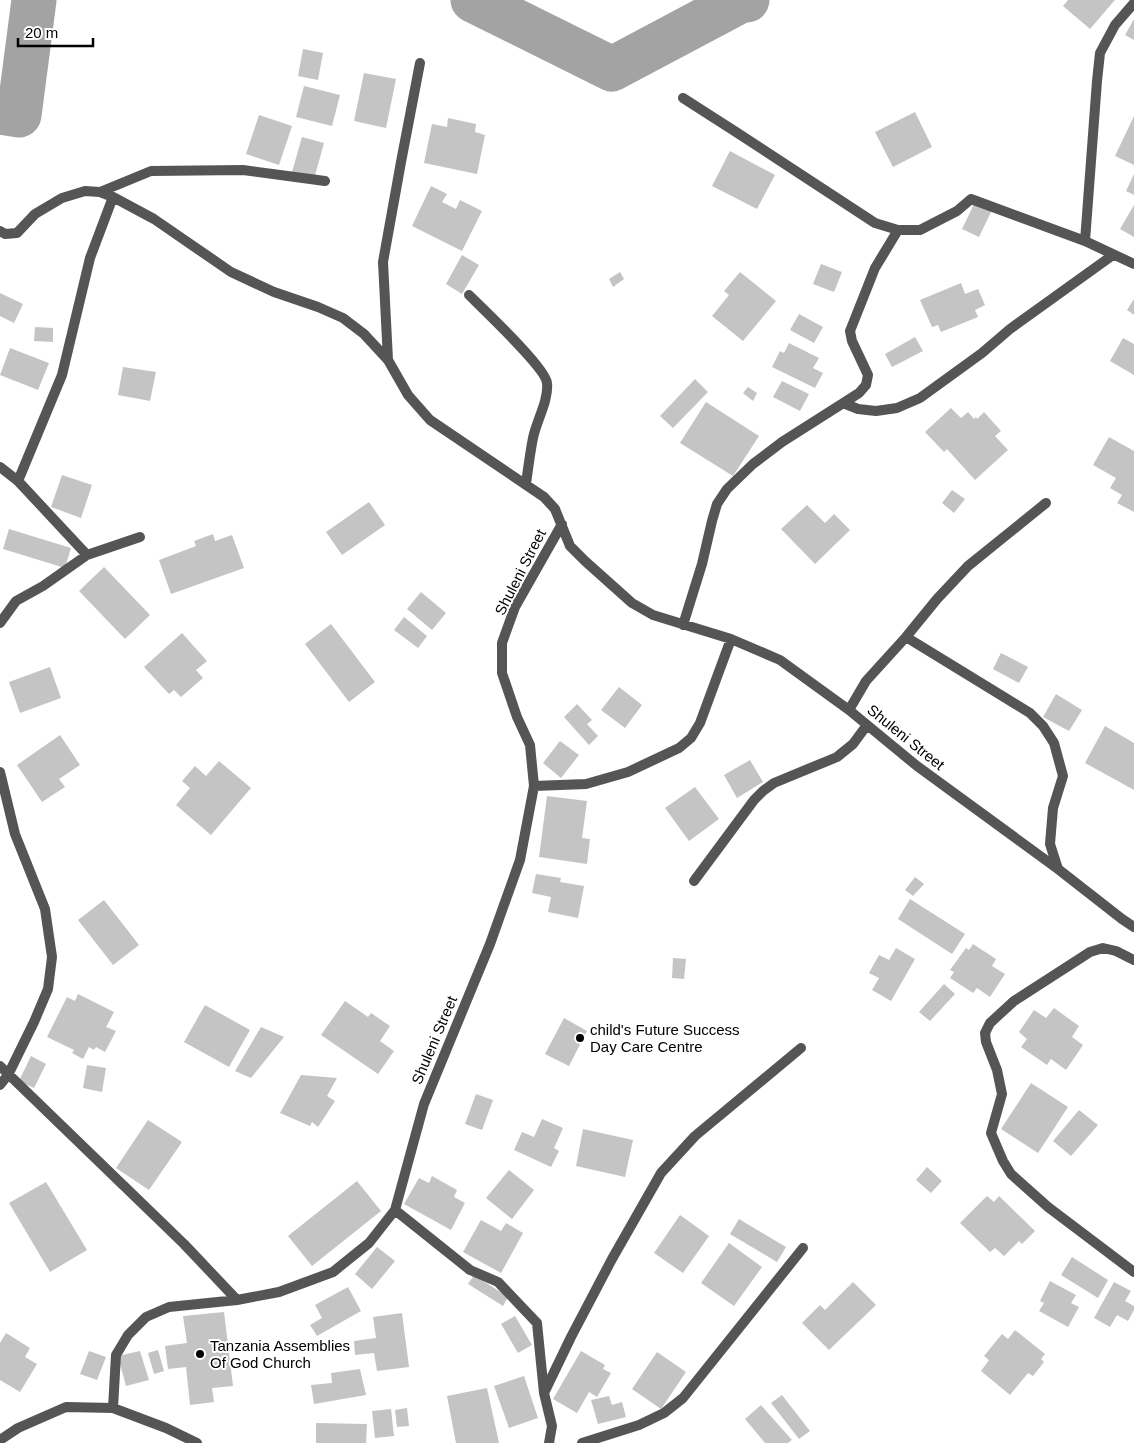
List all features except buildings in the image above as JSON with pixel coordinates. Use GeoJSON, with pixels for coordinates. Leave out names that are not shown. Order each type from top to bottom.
{"type":"FeatureCollection","features":[{"type":"Feature","properties":{"kind":"street"},"geometry":{"type":"LineString","coordinates":[[1085,241],[1100,53],[1115,25],[1134,3]]}},
{"type":"Feature","properties":{"kind":"street"},"geometry":{"type":"LineString","coordinates":[[388,360],[384,262],[420,63]]}},
{"type":"Feature","properties":{"kind":"street"},"geometry":{"type":"LineString","coordinates":[[683,98],[874,223],[898,230],[920,230],[957,211],[971,199],[1085,241],[1134,264]]}},
{"type":"Feature","properties":{"kind":"street"},"geometry":{"type":"LineString","coordinates":[[100,192],[151,171],[243,170],[325,181]]}},
{"type":"Feature","properties":{"kind":"street"},"geometry":{"type":"LineString","coordinates":[[0,231],[4,234],[17,232],[35,214],[62,198],[85,191],[100,192],[154,219],[231,272],[274,292],[343,318],[364,334],[388,360]]}},
{"type":"Feature","properties":{"kind":"street"},"geometry":{"type":"LineString","coordinates":[[18,480],[62,375],[90,258],[113,197]]}},
{"type":"Feature","properties":{"kind":"street"},"geometry":{"type":"LineString","coordinates":[[683,625],[702,564],[712,520],[718,504],[727,489],[753,464],[782,442],[859,393],[866,385],[868,375],[852,341],[850,331],[875,268],[898,230]]}},
{"type":"Feature","properties":{"kind":"street"},"geometry":{"type":"LineString","coordinates":[[843,403],[858,409],[876,411],[897,408],[920,398],[982,353],[1010,328],[1113,255]]}},
{"type":"Feature","properties":{"kind":"street"},"geometry":{"type":"LineString","coordinates":[[470,295],[544,373],[548,382],[547,392],[533,438],[526,484]]}},
{"type":"Feature","properties":{"kind":"street","name":"Shuleni Street"},"geometry":{"type":"LineString","coordinates":[[388,360],[408,395],[430,420],[544,497],[554,509],[562,524],[570,546],[632,603],[653,615],[731,639],[780,660],[849,710],[917,766],[1058,869],[1134,928]]}},
{"type":"Feature","properties":{"kind":"street"},"geometry":{"type":"LineString","coordinates":[[0,467],[18,480],[87,555]]}},
{"type":"Feature","properties":{"kind":"street"},"geometry":{"type":"LineString","coordinates":[[849,710],[866,680],[968,566],[1046,503]]}},
{"type":"Feature","properties":{"kind":"street","name":"Shuleni Street"},"geometry":{"type":"LineString","coordinates":[[113,1408],[116,1355],[128,1335],[146,1317],[169,1307],[237,1300],[279,1292],[333,1272],[369,1243],[395,1210],[424,1104],[490,944],[520,860],[534,786],[530,745],[517,717],[502,673],[502,643],[515,607],[562,524]]}},
{"type":"Feature","properties":{"kind":"street"},"geometry":{"type":"LineString","coordinates":[[0,624],[16,601],[42,586],[87,555],[140,537]]}},
{"type":"Feature","properties":{"kind":"street"},"geometry":{"type":"LineString","coordinates":[[906,637],[1030,713],[1043,726],[1054,743],[1063,776],[1053,808],[1050,844],[1058,869]]}},
{"type":"Feature","properties":{"kind":"street"},"geometry":{"type":"LineString","coordinates":[[534,786],[586,784],[628,772],[678,748],[691,738],[700,723],[731,639]]}},
{"type":"Feature","properties":{"kind":"street"},"geometry":{"type":"LineString","coordinates":[[694,881],[754,800],[763,791],[774,783],[837,757],[853,744],[867,725]]}},
{"type":"Feature","properties":{"kind":"street"},"geometry":{"type":"LineString","coordinates":[[0,772],[15,834],[45,909],[52,957],[48,989],[8,1075],[0,1085]]}},
{"type":"Feature","properties":{"kind":"street"},"geometry":{"type":"LineString","coordinates":[[1134,960],[1116,951],[1103,948],[1090,952],[1014,1002],[990,1023],[985,1033],[986,1042],[997,1070],[1002,1094],[991,1133],[1011,1174],[1048,1207],[1134,1272]]}},
{"type":"Feature","properties":{"kind":"street"},"geometry":{"type":"LineString","coordinates":[[544,1393],[612,1259],[661,1173],[695,1136],[801,1048]]}},
{"type":"Feature","properties":{"kind":"street"},"geometry":{"type":"LineString","coordinates":[[0,1066],[184,1244],[237,1300]]}},
{"type":"Feature","properties":{"kind":"street"},"geometry":{"type":"LineString","coordinates":[[395,1210],[470,1270],[498,1282],[537,1323],[544,1393],[552,1426],[549,1443]]}},
{"type":"Feature","properties":{"kind":"street"},"geometry":{"type":"LineString","coordinates":[[582,1443],[639,1425],[664,1413],[683,1398],[803,1248]]}},
{"type":"Feature","properties":{"kind":"street"},"geometry":{"type":"LineString","coordinates":[[0,1440],[18,1428],[66,1407],[113,1408],[166,1428],[197,1443]]}},
{"type":"Feature","properties":{"kind":"waterway"},"geometry":{"type":"LineString","coordinates":[[0,112],[19,115],[34,0]]}},
{"type":"Feature","properties":{"kind":"waterway"},"geometry":{"type":"LineString","coordinates":[[473,0],[612,69],[742,0],[747,0]]}},
{"type":"Feature","properties":{"kind":"place","name":"child's Future Success Day Care Centre"},"geometry":{"type":"Point","coordinates":[580,1038]}},
{"type":"Feature","properties":{"kind":"place","name":"Tanzania Assemblies Of God Church"},"geometry":{"type":"Point","coordinates":[200,1354]}}]}
